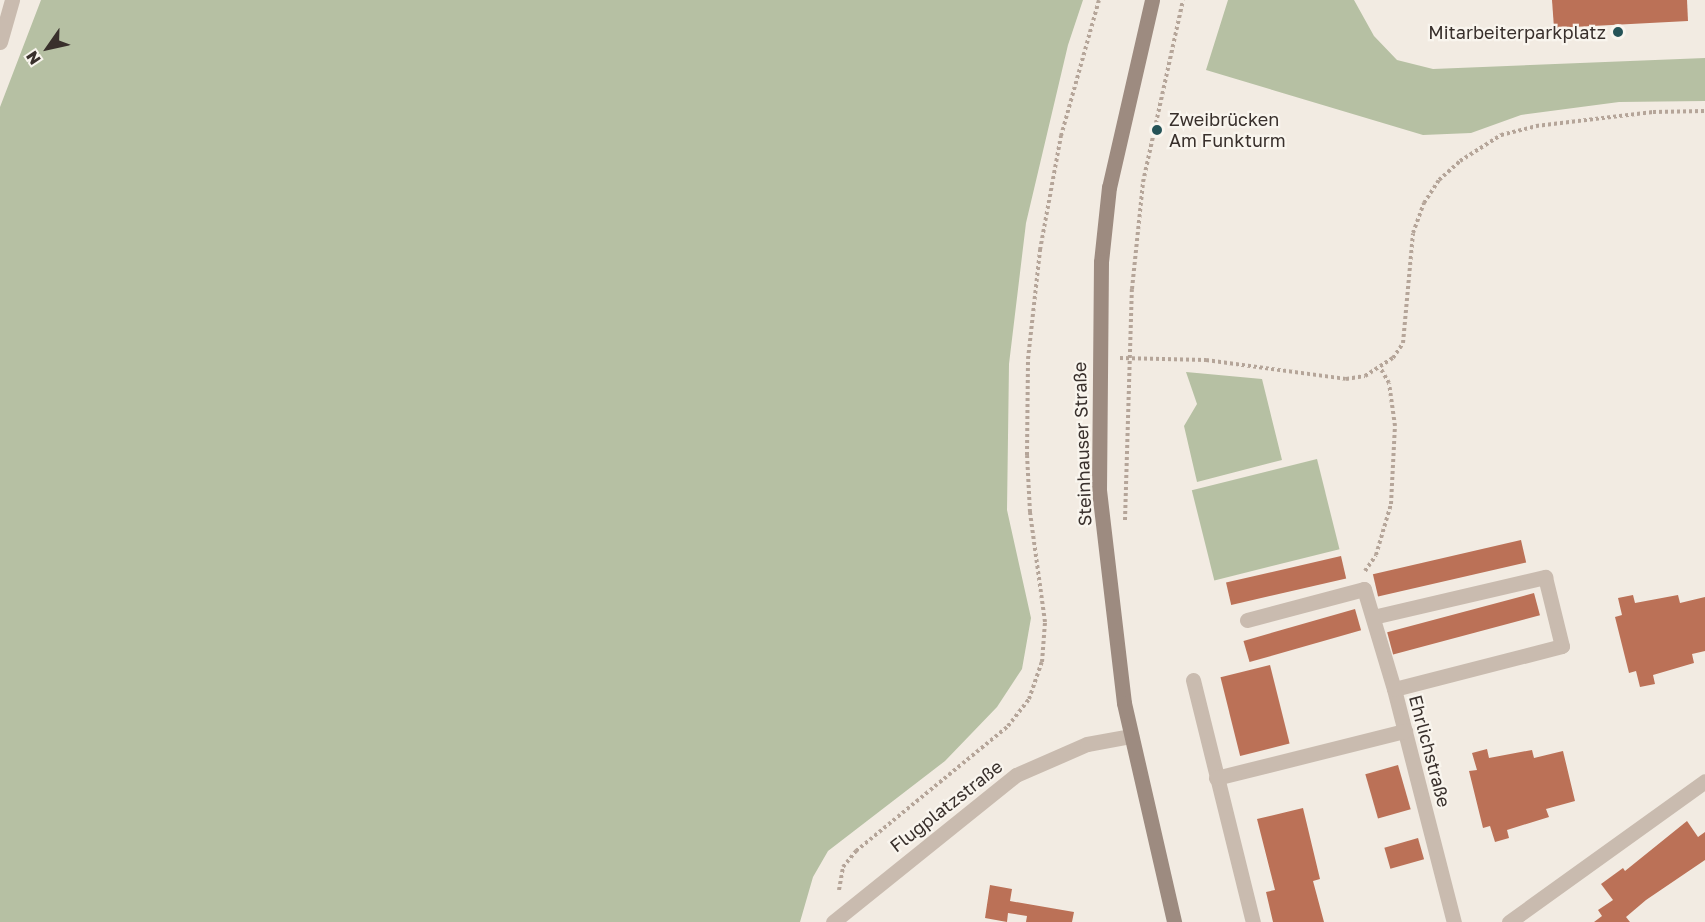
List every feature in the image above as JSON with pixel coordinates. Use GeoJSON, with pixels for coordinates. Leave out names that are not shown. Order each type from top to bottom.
{"type":"FeatureCollection","features":[{"type":"Feature","properties":{"kind":"main road","name":"Steinhauser Straße"},"geometry":{"type":"LineString","coordinates":[[1152,0],[1109,187],[1101,262],[1099,490],[1131,736],[1174,922]]}},
{"type":"Feature","properties":{"kind":"street"},"geometry":{"type":"LineString","coordinates":[[0,42],[12,0]]}},
{"type":"Feature","properties":{"kind":"street","name":"Ehrlichstraße"},"geometry":{"type":"LineString","coordinates":[[1373,618],[1545,577],[1562,646],[1394,689],[1454,922]]}},
{"type":"Feature","properties":{"kind":"street"},"geometry":{"type":"LineString","coordinates":[[1247,620],[1364,589],[1394,689]]}},
{"type":"Feature","properties":{"kind":"street"},"geometry":{"type":"LineString","coordinates":[[1192,680],[1253,922]]}},
{"type":"Feature","properties":{"kind":"street"},"geometry":{"type":"LineString","coordinates":[[1216,778],[1406,731]]}},
{"type":"Feature","properties":{"kind":"street","name":"Flugplatzstraße"},"geometry":{"type":"LineString","coordinates":[[837,918],[1016,775],[1056,754],[1131,736]]}},
{"type":"Feature","properties":{"kind":"street"},"geometry":{"type":"LineString","coordinates":[[1509,922],[1705,781]]}},
{"type":"Feature","properties":{"kind":"path"},"geometry":{"type":"LineString","coordinates":[[837,918],[838,883],[843,867],[856,851],[1008,726],[1029,699],[1042,662],[1043,590],[1030,512],[1027,455],[1029,358],[1040,250],[1061,136],[1099,0]]}},
{"type":"Feature","properties":{"kind":"path"},"geometry":{"type":"LineString","coordinates":[[1125,531],[1129,359],[1143,182],[1183,0]]}},
{"type":"Feature","properties":{"kind":"path"},"geometry":{"type":"LineString","coordinates":[[1099,357],[1206,360],[1346,379],[1381,369],[1403,343],[1413,234],[1424,203],[1439,180],[1460,160],[1501,135],[1536,126],[1653,112],[1705,111]]}},
{"type":"Feature","properties":{"kind":"path"},"geometry":{"type":"LineString","coordinates":[[1364,589],[1365,571],[1376,555],[1391,504],[1395,426],[1389,383],[1381,369]]}},
{"type":"Feature","properties":{"kind":"green space"},"geometry":{"type":"Polygon","coordinates":[[[41,0],[1083,0],[1068,45],[1026,223],[1009,364],[1007,510],[1031,618],[1022,669],[997,707],[945,761],[828,851],[813,877],[800,922],[0,922],[0,107],[41,0]]]}},
{"type":"Feature","properties":{"kind":"green space"},"geometry":{"type":"Polygon","coordinates":[[[1228,0],[1354,0],[1374,36],[1397,60],[1433,69],[1705,58],[1705,101],[1619,102],[1521,115],[1471,133],[1423,135],[1206,70],[1228,0]]]}},
{"type":"Feature","properties":{"kind":"green space"},"geometry":{"type":"Polygon","coordinates":[[[1186,372],[1262,379],[1282,460],[1197,482],[1184,426],[1197,404],[1186,372]]]}},
{"type":"Feature","properties":{"kind":"green space"},"geometry":{"type":"Polygon","coordinates":[[[1317,459],[1339,549],[1214,580],[1192,490],[1317,459]]]}},
{"type":"Feature","properties":{"kind":"building"},"geometry":{"type":"Polygon","coordinates":[[[1552,0],[1687,0],[1688,21],[1554,28],[1552,0]]]}},
{"type":"Feature","properties":{"kind":"building"},"geometry":{"type":"Polygon","coordinates":[[[1521,540],[1526,562],[1378,597],[1373,574],[1521,540]]]}},
{"type":"Feature","properties":{"kind":"building"},"geometry":{"type":"Polygon","coordinates":[[[1341,556],[1346,578],[1231,605],[1226,583],[1341,556]]]}},
{"type":"Feature","properties":{"kind":"building"},"geometry":{"type":"Polygon","coordinates":[[[1534,593],[1540,615],[1393,655],[1387,632],[1534,593]]]}},
{"type":"Feature","properties":{"kind":"building"},"geometry":{"type":"Polygon","coordinates":[[[1633,595],[1635,603],[1678,595],[1680,603],[1705,597],[1705,651],[1692,654],[1694,663],[1653,675],[1655,684],[1640,687],[1636,671],[1629,673],[1615,617],[1622,615],[1618,598],[1633,595]]]}},
{"type":"Feature","properties":{"kind":"building"},"geometry":{"type":"Polygon","coordinates":[[[1355,609],[1361,630],[1250,662],[1243,641],[1355,609]]]}},
{"type":"Feature","properties":{"kind":"building"},"geometry":{"type":"Polygon","coordinates":[[[1270,665],[1290,744],[1240,756],[1221,677],[1270,665]]]}},
{"type":"Feature","properties":{"kind":"building"},"geometry":{"type":"Polygon","coordinates":[[[1487,749],[1489,758],[1532,750],[1534,758],[1563,751],[1575,801],[1546,809],[1549,817],[1507,830],[1509,838],[1495,842],[1490,826],[1483,828],[1469,771],[1477,770],[1472,753],[1487,749]]]}},
{"type":"Feature","properties":{"kind":"building"},"geometry":{"type":"Polygon","coordinates":[[[1398,765],[1411,809],[1378,819],[1365,774],[1398,765]]]}},
{"type":"Feature","properties":{"kind":"building"},"geometry":{"type":"Polygon","coordinates":[[[1303,808],[1320,879],[1313,881],[1324,922],[1273,922],[1266,892],[1275,890],[1257,819],[1303,808]]]}},
{"type":"Feature","properties":{"kind":"building"},"geometry":{"type":"Polygon","coordinates":[[[1687,821],[1698,837],[1705,832],[1705,860],[1646,900],[1626,917],[1630,922],[1594,922],[1602,916],[1598,910],[1613,900],[1601,884],[1623,868],[1625,871],[1687,821]]]}},
{"type":"Feature","properties":{"kind":"building"},"geometry":{"type":"Polygon","coordinates":[[[1418,838],[1424,859],[1390,869],[1384,848],[1418,838]]]}},
{"type":"Feature","properties":{"kind":"building"},"geometry":{"type":"Polygon","coordinates":[[[990,885],[1012,889],[1010,901],[1074,912],[1072,922],[1026,922],[1027,916],[1008,913],[1007,922],[985,918],[990,885]]]}},
{"type":"Feature","properties":{"kind":"place","name":"Mitarbeiterparkplatz"},"geometry":{"type":"Point","coordinates":[1618,32]}},
{"type":"Feature","properties":{"kind":"place","name":"Zweibrücken Am Funkturm"},"geometry":{"type":"Point","coordinates":[1157,130]}}]}
